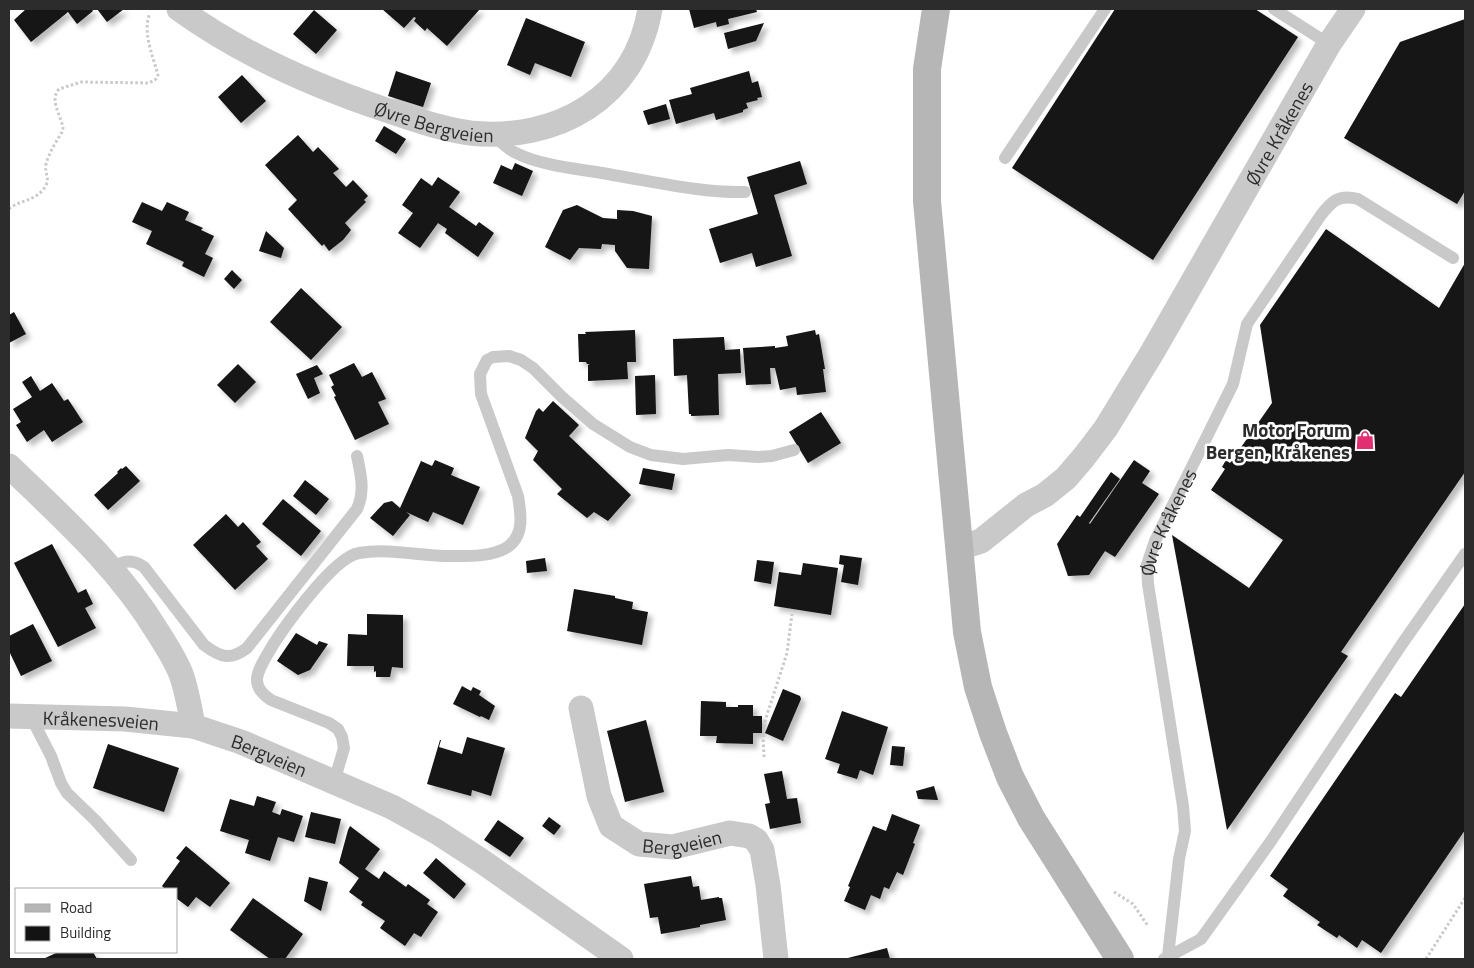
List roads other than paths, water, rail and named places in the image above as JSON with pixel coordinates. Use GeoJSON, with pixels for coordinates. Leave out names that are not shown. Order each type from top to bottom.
{"type":"FeatureCollection","features":[{"type":"Feature","properties":{"kind":"main road"},"geometry":{"type":"LineString","coordinates":[[936,9],[927,69],[927,201],[959,548],[968,632],[978,687],[992,733],[1010,777],[1031,818],[1120,959]]}},
{"type":"Feature","properties":{"kind":"street","name":"Øvre Bergveien"},"geometry":{"type":"LineString","coordinates":[[179,9],[230,41],[278,67],[361,102],[442,128],[493,134],[524,131],[570,118],[591,106],[605,95],[629,67],[637,53],[650,9]]}},
{"type":"Feature","properties":{"kind":"street","name":"Øvre Kråkenes"},"geometry":{"type":"LineString","coordinates":[[959,548],[981,541],[1026,505],[1044,495],[1066,478],[1095,443],[1153,351],[1330,44],[1353,9]]}},
{"type":"Feature","properties":{"kind":"street"},"geometry":{"type":"LineString","coordinates":[[9,466],[111,568],[147,614],[181,674],[193,726]]}},
{"type":"Feature","properties":{"kind":"street","name":"Bergveien"},"geometry":{"type":"LineString","coordinates":[[581,708],[599,796],[611,826],[638,844],[672,847],[730,833],[749,836],[756,840],[762,850],[767,876],[776,959]]}},
{"type":"Feature","properties":{"kind":"street","name":"Kråkenesveien"},"geometry":{"type":"LineString","coordinates":[[20,716],[125,718],[193,726]]}},
{"type":"Feature","properties":{"kind":"street","name":"Bergveien"},"geometry":{"type":"LineString","coordinates":[[193,726],[241,742],[392,807],[437,832],[483,862],[621,959]]}},
{"type":"Feature","properties":{"kind":"lane"},"geometry":{"type":"LineString","coordinates":[[1005,158],[1104,9]]}},
{"type":"Feature","properties":{"kind":"lane"},"geometry":{"type":"LineString","coordinates":[[1274,9],[1330,44]]}},
{"type":"Feature","properties":{"kind":"lane"},"geometry":{"type":"LineString","coordinates":[[493,134],[508,149],[517,154],[564,166],[724,192],[745,192]]}},
{"type":"Feature","properties":{"kind":"lane","name":"Øvre Kråkenes"},"geometry":{"type":"LineString","coordinates":[[1166,958],[1179,859],[1185,832],[1183,806],[1148,584],[1147,565],[1155,541],[1233,384],[1247,324],[1330,203],[1349,196],[1358,199],[1453,258]]}},
{"type":"Feature","properties":{"kind":"lane"},"geometry":{"type":"LineString","coordinates":[[334,782],[344,748],[338,729],[329,723],[263,695],[258,688],[258,671],[271,648],[322,580],[342,561],[357,553],[376,552],[432,556],[468,556],[499,551],[508,547],[514,541],[521,524],[521,512],[518,496],[481,394],[480,374],[487,360],[500,356],[522,360],[593,424],[630,447],[651,455],[683,459],[728,454],[758,457],[772,456],[794,450]]}},
{"type":"Feature","properties":{"kind":"lane"},"geometry":{"type":"LineString","coordinates":[[111,568],[127,560],[139,563],[204,645],[213,652],[222,655],[231,657],[238,654],[247,648],[357,509],[361,500],[362,482],[357,456]]}},
{"type":"Feature","properties":{"kind":"lane","name":"Øvre Kråkenes"},"geometry":{"type":"LineString","coordinates":[[1166,958],[1201,939],[1271,841],[1396,652],[1465,554]]}},
{"type":"Feature","properties":{"kind":"lane"},"geometry":{"type":"LineString","coordinates":[[20,716],[33,721],[67,793],[95,820],[131,860]]}},
{"type":"Feature","properties":{"kind":"place","name":"Motor Forum Bergen, Kråkenes"},"geometry":{"type":"Point","coordinates":[1365,440]}}]}
